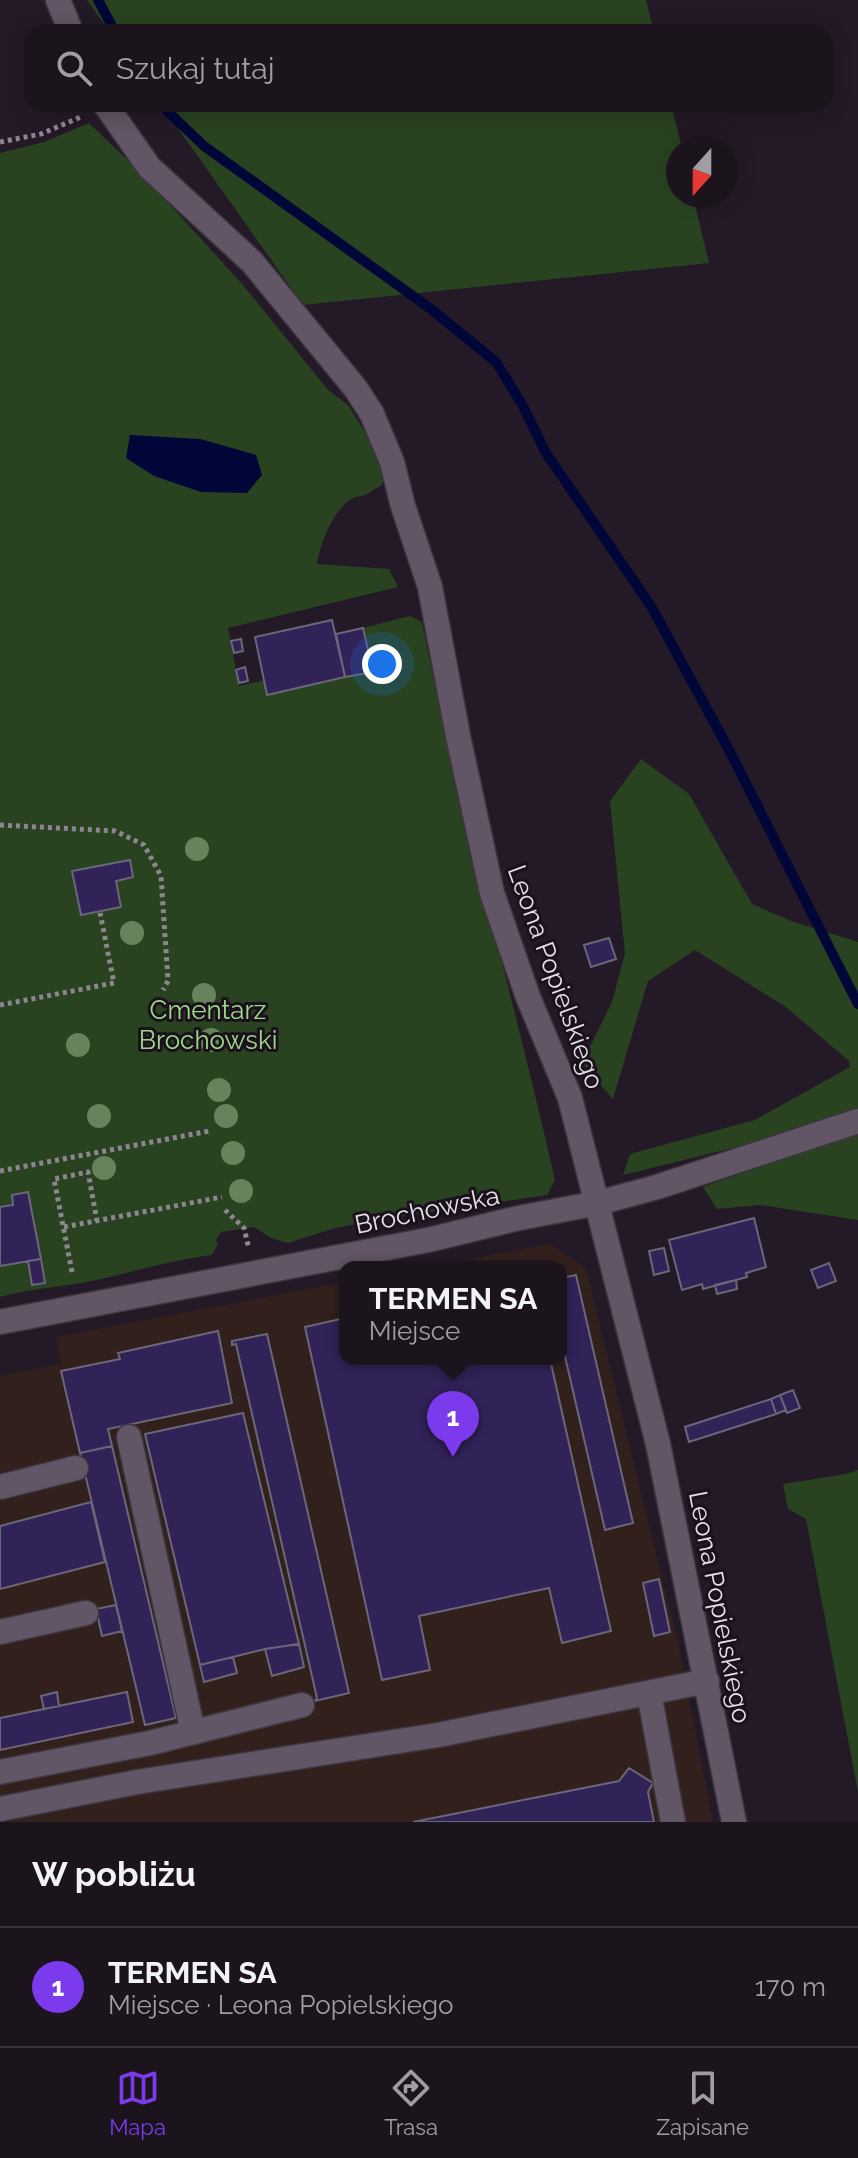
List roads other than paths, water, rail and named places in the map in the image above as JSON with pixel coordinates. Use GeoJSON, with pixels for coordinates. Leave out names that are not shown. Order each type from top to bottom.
{"type":"FeatureCollection","features":[{"type":"Feature","properties":{"kind":"street"},"geometry":{"type":"LineString","coordinates":[[58,0],[68,24]]}},
{"type":"Feature","properties":{"kind":"street","name":"Leona Popielskiego"},"geometry":{"type":"LineString","coordinates":[[111,112],[149,167],[252,262],[356,389],[372,414],[392,462],[430,587],[492,893],[528,997],[570,1098],[598,1203],[658,1444],[734,1822]]}},
{"type":"Feature","properties":{"kind":"street","name":"Brochowska"},"geometry":{"type":"LineString","coordinates":[[0,1322],[428,1240],[598,1203],[657,1187],[858,1121]]}},
{"type":"Feature","properties":{"kind":"street"},"geometry":{"type":"LineString","coordinates":[[129,1437],[193,1732]]}},
{"type":"Feature","properties":{"kind":"street"},"geometry":{"type":"LineString","coordinates":[[0,1487],[76,1468]]}},
{"type":"Feature","properties":{"kind":"street"},"geometry":{"type":"LineString","coordinates":[[0,1632],[86,1613]]}},
{"type":"Feature","properties":{"kind":"street"},"geometry":{"type":"LineString","coordinates":[[0,1809],[137,1782],[438,1735],[707,1681]]}},
{"type":"Feature","properties":{"kind":"street"},"geometry":{"type":"LineString","coordinates":[[649,1693],[673,1822]]}},
{"type":"Feature","properties":{"kind":"street"},"geometry":{"type":"LineString","coordinates":[[0,1772],[193,1732],[302,1705]]}},
{"type":"Feature","properties":{"kind":"waterway"},"geometry":{"type":"LineString","coordinates":[[98,0],[111,24]]}},
{"type":"Feature","properties":{"kind":"waterway"},"geometry":{"type":"LineString","coordinates":[[168,112],[204,146],[431,309],[496,362],[523,406],[546,453],[651,606],[728,748],[858,1004]]}},
{"type":"Feature","properties":{"kind":"place","name":"TERMEN SA"},"geometry":{"type":"Point","coordinates":[453,1457]}},
{"type":"Feature","properties":{"kind":"park label","name":"Cmentarz Brochowski"},"geometry":{"type":"Point","coordinates":[208,1025]}}]}
